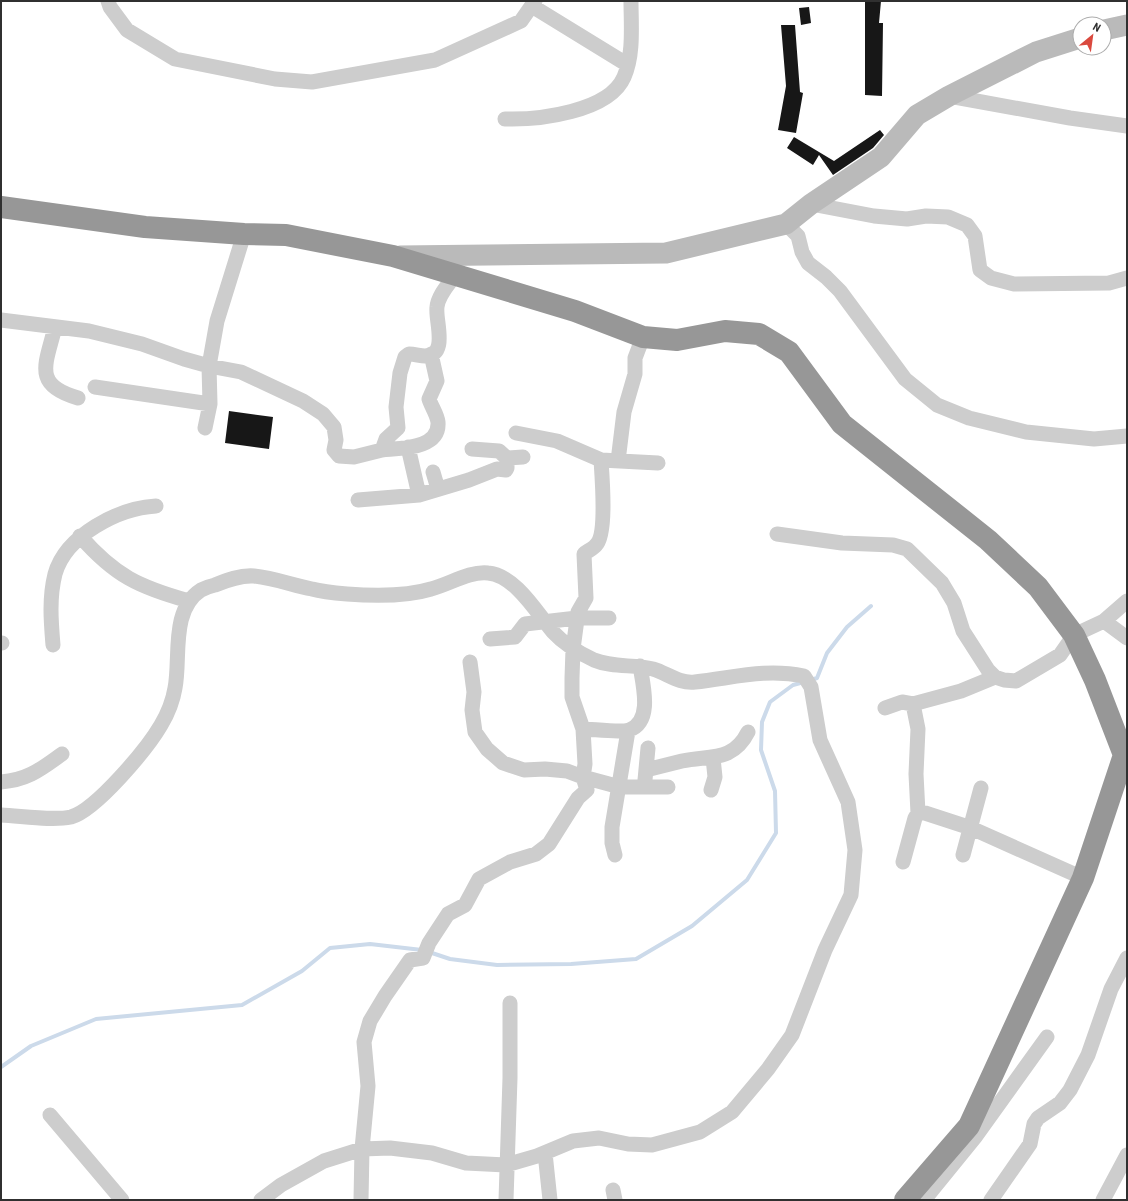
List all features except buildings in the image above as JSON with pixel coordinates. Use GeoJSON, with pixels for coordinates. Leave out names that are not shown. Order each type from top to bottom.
{"type":"FeatureCollection","features":[{"type":"Feature","properties":{"kind":"highway"},"geometry":{"type":"LineString","coordinates":[[1,207],[146,227],[244,234],[286,235],[393,256],[575,311],[643,337],[677,340],[725,331],[759,334],[789,352],[842,424],[988,540],[1038,587],[1074,635],[1095,680],[1126,756],[1083,878],[969,1126],[906,1200]]}},
{"type":"Feature","properties":{"kind":"street"},"geometry":{"type":"LineString","coordinates":[[108,1],[110,7],[127,30],[175,59],[275,79],[312,82],[435,60],[521,21],[533,4],[628,65]]}},
{"type":"Feature","properties":{"kind":"street"},"geometry":{"type":"LineString","coordinates":[[505,119],[528,120],[575,111],[603,98],[619,86],[624,76],[630,56],[631,1]]}},
{"type":"Feature","properties":{"kind":"street"},"geometry":{"type":"LineString","coordinates":[[1112,28],[1127,25]]}},
{"type":"Feature","properties":{"kind":"street"},"geometry":{"type":"LineString","coordinates":[[393,256],[666,252],[786,224],[811,204],[881,158],[917,115],[949,96],[1036,52],[1072,41]]}},
{"type":"Feature","properties":{"kind":"street"},"geometry":{"type":"LineString","coordinates":[[949,96],[1070,118],[1127,126]]}},
{"type":"Feature","properties":{"kind":"street"},"geometry":{"type":"LineString","coordinates":[[811,204],[874,216],[907,219],[926,216],[948,217],[967,225],[975,236],[980,270],[991,278],[1014,284],[1109,283],[1127,278]]}},
{"type":"Feature","properties":{"kind":"street"},"geometry":{"type":"LineString","coordinates":[[786,224],[798,236],[802,252],[808,264],[826,277],[840,291],[905,379],[937,406],[969,418],[1026,432],[1094,439],[1127,436]]}},
{"type":"Feature","properties":{"kind":"street"},"geometry":{"type":"LineString","coordinates":[[205,428],[210,404],[209,366],[216,321],[244,234]]}},
{"type":"Feature","properties":{"kind":"street"},"geometry":{"type":"LineString","coordinates":[[382,450],[386,439],[398,428],[397,401],[400,374],[405,357],[409,354],[426,356],[435,352],[439,344],[436,307],[442,293],[455,275]]}},
{"type":"Feature","properties":{"kind":"street"},"geometry":{"type":"LineString","coordinates":[[1,320],[89,331],[135,342],[209,366],[241,372],[303,401],[323,414],[334,427],[336,440],[334,450],[339,456],[354,457],[382,450],[408,447],[430,442],[436,434],[438,420],[429,399],[437,381],[431,354]]}},
{"type":"Feature","properties":{"kind":"street"},"geometry":{"type":"LineString","coordinates":[[55,327],[45,369],[47,380],[55,389],[64,394],[78,398]]}},
{"type":"Feature","properties":{"kind":"street"},"geometry":{"type":"LineString","coordinates":[[618,461],[624,412],[635,374],[635,358],[643,337]]}},
{"type":"Feature","properties":{"kind":"street"},"geometry":{"type":"LineString","coordinates":[[95,387],[210,404]]}},
{"type":"Feature","properties":{"kind":"street"},"geometry":{"type":"LineString","coordinates":[[516,433],[557,440],[601,460],[658,463]]}},
{"type":"Feature","properties":{"kind":"street"},"geometry":{"type":"LineString","coordinates":[[408,447],[418,495]]}},
{"type":"Feature","properties":{"kind":"street"},"geometry":{"type":"LineString","coordinates":[[358,500],[418,495],[469,480],[497,469],[506,470],[507,458],[504,453],[494,449],[472,449]]}},
{"type":"Feature","properties":{"kind":"street"},"geometry":{"type":"LineString","coordinates":[[507,458],[523,457]]}},
{"type":"Feature","properties":{"kind":"street"},"geometry":{"type":"LineString","coordinates":[[360,1200],[362,1149],[368,1086],[364,1042],[370,1022],[385,996],[410,960],[423,958],[429,943],[448,914],[465,905],[479,879],[510,862],[536,854],[548,844],[578,798],[587,790],[583,777],[585,764],[583,729],[572,697],[573,649],[578,612],[586,598],[584,554],[597,545],[601,536],[603,497],[601,460]]}},
{"type":"Feature","properties":{"kind":"street"},"geometry":{"type":"LineString","coordinates":[[433,472],[438,489]]}},
{"type":"Feature","properties":{"kind":"street"},"geometry":{"type":"LineString","coordinates":[[53,645],[50,602],[55,573],[63,558],[80,536],[104,520],[141,506],[156,506]]}},
{"type":"Feature","properties":{"kind":"street"},"geometry":{"type":"LineString","coordinates":[[777,534],[842,543],[893,545],[907,549],[942,582],[954,603],[963,631],[988,670],[995,677],[1004,680],[1016,681],[1060,655],[1074,635],[1104,621],[1127,601]]}},
{"type":"Feature","properties":{"kind":"street"},"geometry":{"type":"LineString","coordinates":[[80,536],[95,553],[119,574],[155,591],[189,600]]}},
{"type":"Feature","properties":{"kind":"street"},"geometry":{"type":"LineString","coordinates":[[1,815],[56,819],[74,816],[90,807],[117,780],[161,725],[175,690],[178,665],[177,644],[189,600],[201,590],[231,579],[252,576],[279,580],[312,590],[348,594],[403,594],[431,590],[473,574],[489,573],[503,577],[515,586],[554,633],[573,649],[596,661],[618,667],[640,666],[656,670],[669,678],[692,683],[774,672],[808,682],[820,740],[848,802],[854,850],[852,895],[825,950],[792,1035],[768,1069],[732,1112],[700,1132],[652,1145],[628,1144],[599,1138],[573,1141],[545,1153],[506,1165],[466,1163],[432,1153],[404,1150],[362,1149],[324,1161],[281,1185],[261,1200]]}},
{"type":"Feature","properties":{"kind":"street"},"geometry":{"type":"LineString","coordinates":[[490,639],[511,639],[515,637],[525,624],[577,618],[609,618]]}},
{"type":"Feature","properties":{"kind":"street"},"geometry":{"type":"LineString","coordinates":[[1104,621],[1127,638]]}},
{"type":"Feature","properties":{"kind":"street"},"geometry":{"type":"LineString","coordinates":[[470,662],[474,692],[472,710],[475,732],[487,749],[503,763],[524,770],[556,769],[567,771],[620,787],[668,787]]}},
{"type":"Feature","properties":{"kind":"street"},"geometry":{"type":"LineString","coordinates":[[583,729],[628,731],[640,724],[644,712],[644,692],[640,666]]}},
{"type":"Feature","properties":{"kind":"street"},"geometry":{"type":"LineString","coordinates":[[885,708],[902,702],[913,704],[961,691],[995,677]]}},
{"type":"Feature","properties":{"kind":"street"},"geometry":{"type":"LineString","coordinates":[[903,862],[918,813],[916,774],[918,729],[913,704]]}},
{"type":"Feature","properties":{"kind":"street"},"geometry":{"type":"LineString","coordinates":[[615,854],[612,843],[612,827],[620,787],[624,749],[628,731]]}},
{"type":"Feature","properties":{"kind":"street"},"geometry":{"type":"LineString","coordinates":[[646,770],[683,761],[713,758],[725,755],[742,743],[748,732]]}},
{"type":"Feature","properties":{"kind":"street"},"geometry":{"type":"LineString","coordinates":[[644,787],[648,748]]}},
{"type":"Feature","properties":{"kind":"street"},"geometry":{"type":"LineString","coordinates":[[1,782],[17,780],[41,769],[62,754]]}},
{"type":"Feature","properties":{"kind":"street"},"geometry":{"type":"LineString","coordinates":[[711,790],[714,777],[713,758]]}},
{"type":"Feature","properties":{"kind":"street"},"geometry":{"type":"LineString","coordinates":[[963,855],[981,788]]}},
{"type":"Feature","properties":{"kind":"street"},"geometry":{"type":"LineString","coordinates":[[918,813],[925,813],[971,828],[1083,878]]}},
{"type":"Feature","properties":{"kind":"street"},"geometry":{"type":"LineString","coordinates":[[991,1200],[1030,1144],[1034,1124],[1038,1118],[1060,1103],[1070,1090],[1088,1055],[1111,989],[1127,958]]}},
{"type":"Feature","properties":{"kind":"street"},"geometry":{"type":"LineString","coordinates":[[506,1200],[510,1078],[510,1003]]}},
{"type":"Feature","properties":{"kind":"street"},"geometry":{"type":"LineString","coordinates":[[924,1200],[976,1136],[1047,1037]]}},
{"type":"Feature","properties":{"kind":"street"},"geometry":{"type":"LineString","coordinates":[[50,1115],[122,1200]]}},
{"type":"Feature","properties":{"kind":"street"},"geometry":{"type":"LineString","coordinates":[[545,1153],[550,1200]]}},
{"type":"Feature","properties":{"kind":"street"},"geometry":{"type":"LineString","coordinates":[[1103,1200],[1127,1155]]}},
{"type":"Feature","properties":{"kind":"waterway"},"geometry":{"type":"LineString","coordinates":[[811,680],[817,678],[827,653],[847,627],[871,606]]}},
{"type":"Feature","properties":{"kind":"waterway"},"geometry":{"type":"LineString","coordinates":[[429,952],[450,959],[497,965],[571,964],[636,959],[692,926],[747,880],[776,833],[775,791],[761,750],[762,722],[770,702],[793,685],[804,682]]}},
{"type":"Feature","properties":{"kind":"waterway"},"geometry":{"type":"LineString","coordinates":[[1,1067],[31,1046],[96,1019],[242,1005],[302,971],[330,948],[370,944],[422,950]]}}]}
